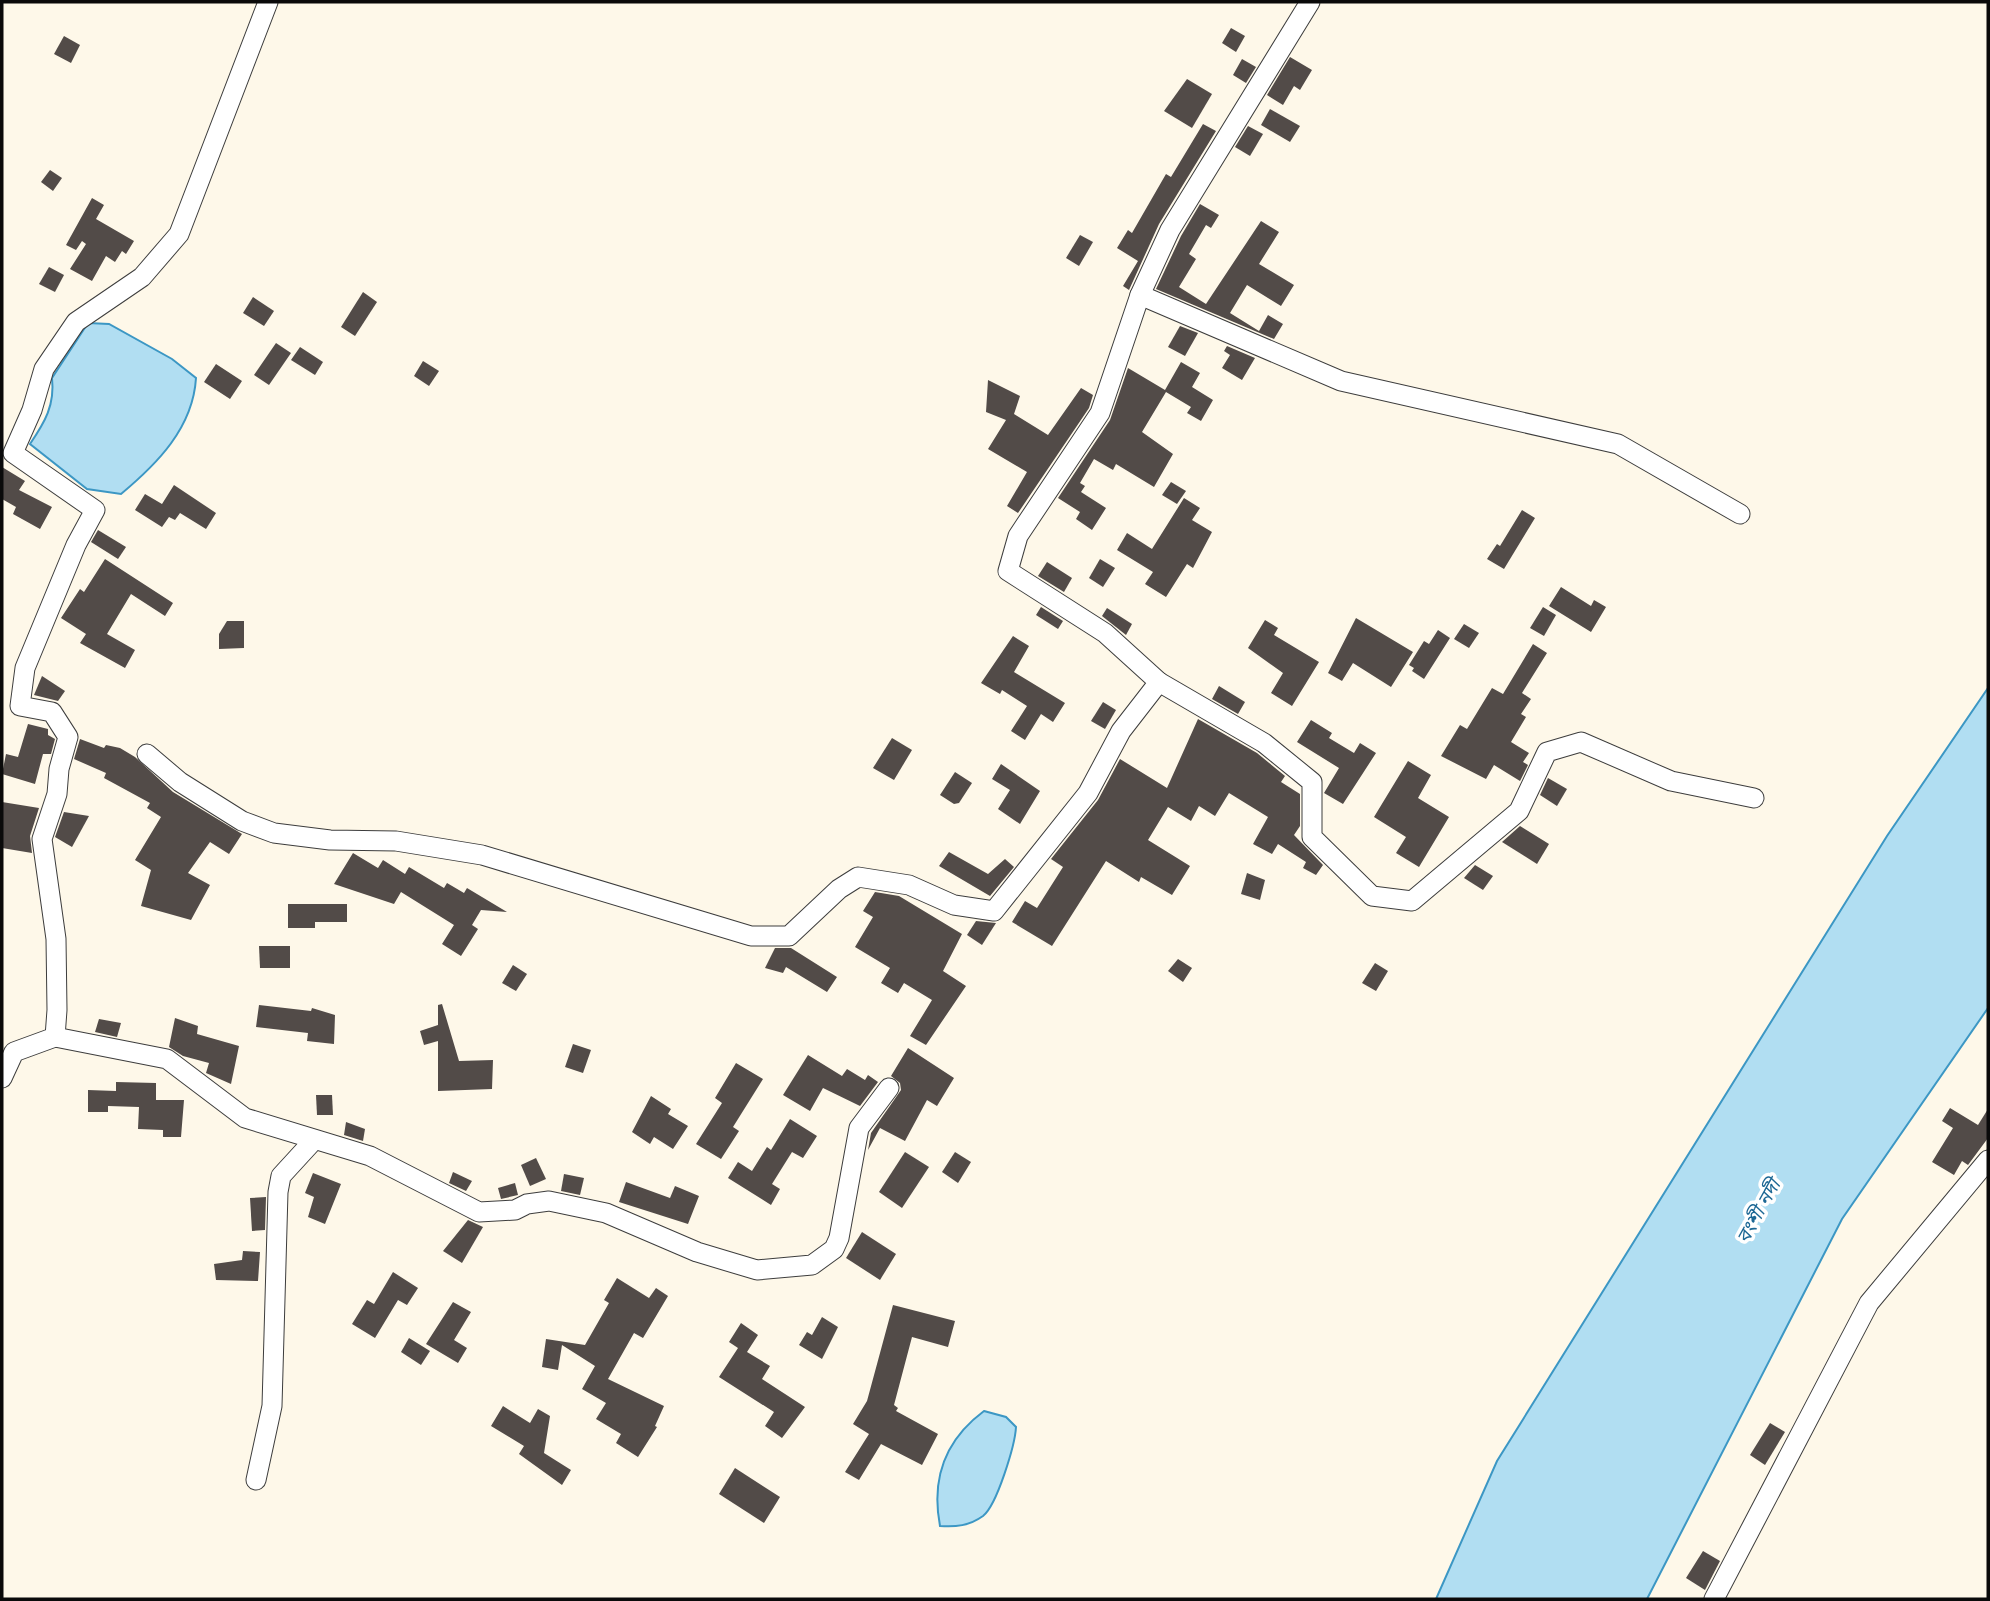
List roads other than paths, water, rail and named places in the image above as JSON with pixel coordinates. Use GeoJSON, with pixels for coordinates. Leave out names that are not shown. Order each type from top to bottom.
{"type":"FeatureCollection","features":[{"type":"Feature","properties":{"kind":"street"},"geometry":{"type":"LineString","coordinates":[[55,1037],[56,939],[42,839],[57,794],[59,769],[68,737],[51,712],[11,705],[76,545],[95,510],[13,453],[32,410],[44,369],[76,322],[142,277],[179,234],[268,2]]}},
{"type":"Feature","properties":{"kind":"street"},"geometry":{"type":"LineString","coordinates":[[1310,2],[1170,230],[1140,295],[1100,413],[1018,536],[1008,570],[1105,633],[1159,682],[1264,743],[1312,782],[1312,837],[1372,897],[1412,901],[1519,811],[1547,752],[1581,742],[1671,781],[1754,798]]}},
{"type":"Feature","properties":{"kind":"street"},"geometry":{"type":"LineString","coordinates":[[1140,295],[1341,381],[1618,444],[1740,514]]}},
{"type":"Feature","properties":{"kind":"street"},"geometry":{"type":"LineString","coordinates":[[146,754],[180,782],[242,821],[274,833],[330,840],[396,841],[482,855],[751,936],[789,936],[839,889],[858,877],[909,885],[954,905],[994,911],[1088,793],[1121,731],[1159,682]]}},
{"type":"Feature","properties":{"kind":"street"},"geometry":{"type":"LineString","coordinates":[[2,1078],[14,1052],[55,1037],[167,1059],[245,1118],[370,1156],[480,1212],[515,1210],[527,1204],[549,1201],[606,1213],[697,1252],[757,1270],[812,1265],[834,1249],[839,1238],[859,1128],[889,1088]]}},
{"type":"Feature","properties":{"kind":"street"},"geometry":{"type":"LineString","coordinates":[[256,1480],[272,1406],[278,1192],[281,1176],[314,1140]]}},
{"type":"Feature","properties":{"kind":"street"},"geometry":{"type":"LineString","coordinates":[[1714,1599],[1869,1303],[1988,1160]]}},
{"type":"Feature","properties":{"kind":"water"},"geometry":{"type":"Polygon","coordinates":[[[88,323],[109,324],[172,359],[196,378],[188,413],[171,444],[121,494],[87,489],[30,444],[48,413],[52,397],[52,378],[88,323]]]}},
{"type":"Feature","properties":{"kind":"water","name":"বংশী নদী"},"geometry":{"type":"Polygon","coordinates":[[[1988,688],[1988,1008],[1842,1219],[1647,1599],[1436,1599],[1497,1461],[1887,836],[1988,688]]]}},
{"type":"Feature","properties":{"kind":"water"},"geometry":{"type":"Polygon","coordinates":[[[984,1411],[1006,1417],[1016,1427],[1009,1460],[999,1488],[983,1516],[962,1525],[940,1526],[938,1492],[944,1462],[959,1435],[984,1411]]]}}]}
